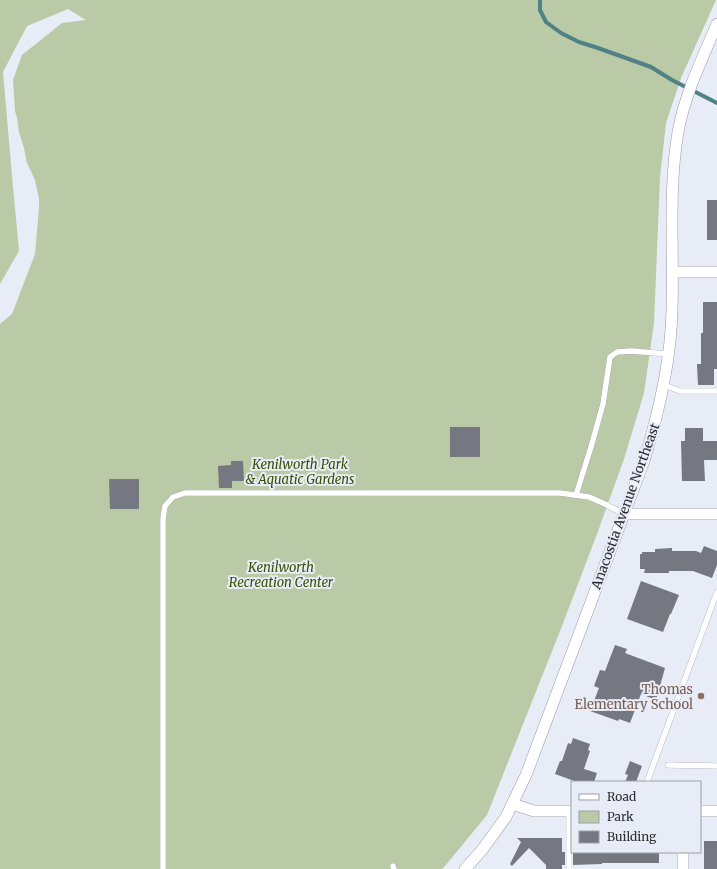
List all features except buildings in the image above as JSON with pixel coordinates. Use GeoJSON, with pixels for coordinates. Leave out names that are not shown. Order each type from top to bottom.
{"type":"FeatureCollection","features":[{"type":"Feature","properties":{"kind":"street","name":"Anacostia Avenue Northeast"},"geometry":{"type":"LineString","coordinates":[[465,869],[482,850],[506,817],[531,762],[644,462],[664,385],[668,354],[672,311],[672,199],[679,130],[687,97],[717,24]]}},
{"type":"Feature","properties":{"kind":"street"},"geometry":{"type":"LineString","coordinates":[[672,272],[717,272]]}},
{"type":"Feature","properties":{"kind":"street"},"geometry":{"type":"LineString","coordinates":[[624,514],[717,514]]}},
{"type":"Feature","properties":{"kind":"street"},"geometry":{"type":"LineString","coordinates":[[512,804],[534,810],[570,811]]}},
{"type":"Feature","properties":{"kind":"street"},"geometry":{"type":"LineString","coordinates":[[701,811],[717,811]]}},
{"type":"Feature","properties":{"kind":"street"},"geometry":{"type":"LineString","coordinates":[[683,853],[683,869]]}},
{"type":"Feature","properties":{"kind":"lane"},"geometry":{"type":"LineString","coordinates":[[576,495],[603,404],[610,357],[617,352],[631,351],[668,354]]}},
{"type":"Feature","properties":{"kind":"lane"},"geometry":{"type":"LineString","coordinates":[[664,385],[680,391],[717,391]]}},
{"type":"Feature","properties":{"kind":"lane"},"geometry":{"type":"LineString","coordinates":[[163,869],[163,519],[165,506],[173,497],[185,493],[560,493],[589,497],[624,514]]}},
{"type":"Feature","properties":{"kind":"lane"},"geometry":{"type":"LineString","coordinates":[[647,781],[717,592]]}},
{"type":"Feature","properties":{"kind":"lane"},"geometry":{"type":"LineString","coordinates":[[668,765],[717,766]]}},
{"type":"Feature","properties":{"kind":"lane"},"geometry":{"type":"LineString","coordinates":[[569,869],[570,811]]}},
{"type":"Feature","properties":{"kind":"green space","name":"Kenilworth Park & Aquatic Gardens"},"geometry":{"type":"Polygon","coordinates":[[[0,0],[716,0],[681,78],[666,123],[660,177],[654,323],[644,393],[624,459],[562,626],[487,815],[442,869],[0,869],[0,324],[12,314],[35,254],[39,208],[39,199],[35,180],[27,163],[19,132],[15,111],[13,80],[22,55],[62,23],[86,20],[68,9],[27,26],[3,72],[19,251],[0,284],[0,0]]]}},
{"type":"Feature","properties":{"kind":"waterway"},"geometry":{"type":"LineString","coordinates":[[540,0],[540,10],[546,22],[561,33],[579,42],[651,67],[672,80],[717,103]]}},
{"type":"Feature","properties":{"kind":"place","name":"Thomas Elementary School"},"geometry":{"type":"Point","coordinates":[701,696]}},
{"type":"Feature","properties":{"kind":"park label","name":"Kenilworth Recreation Center"},"geometry":{"type":"Point","coordinates":[281,574]}}]}
